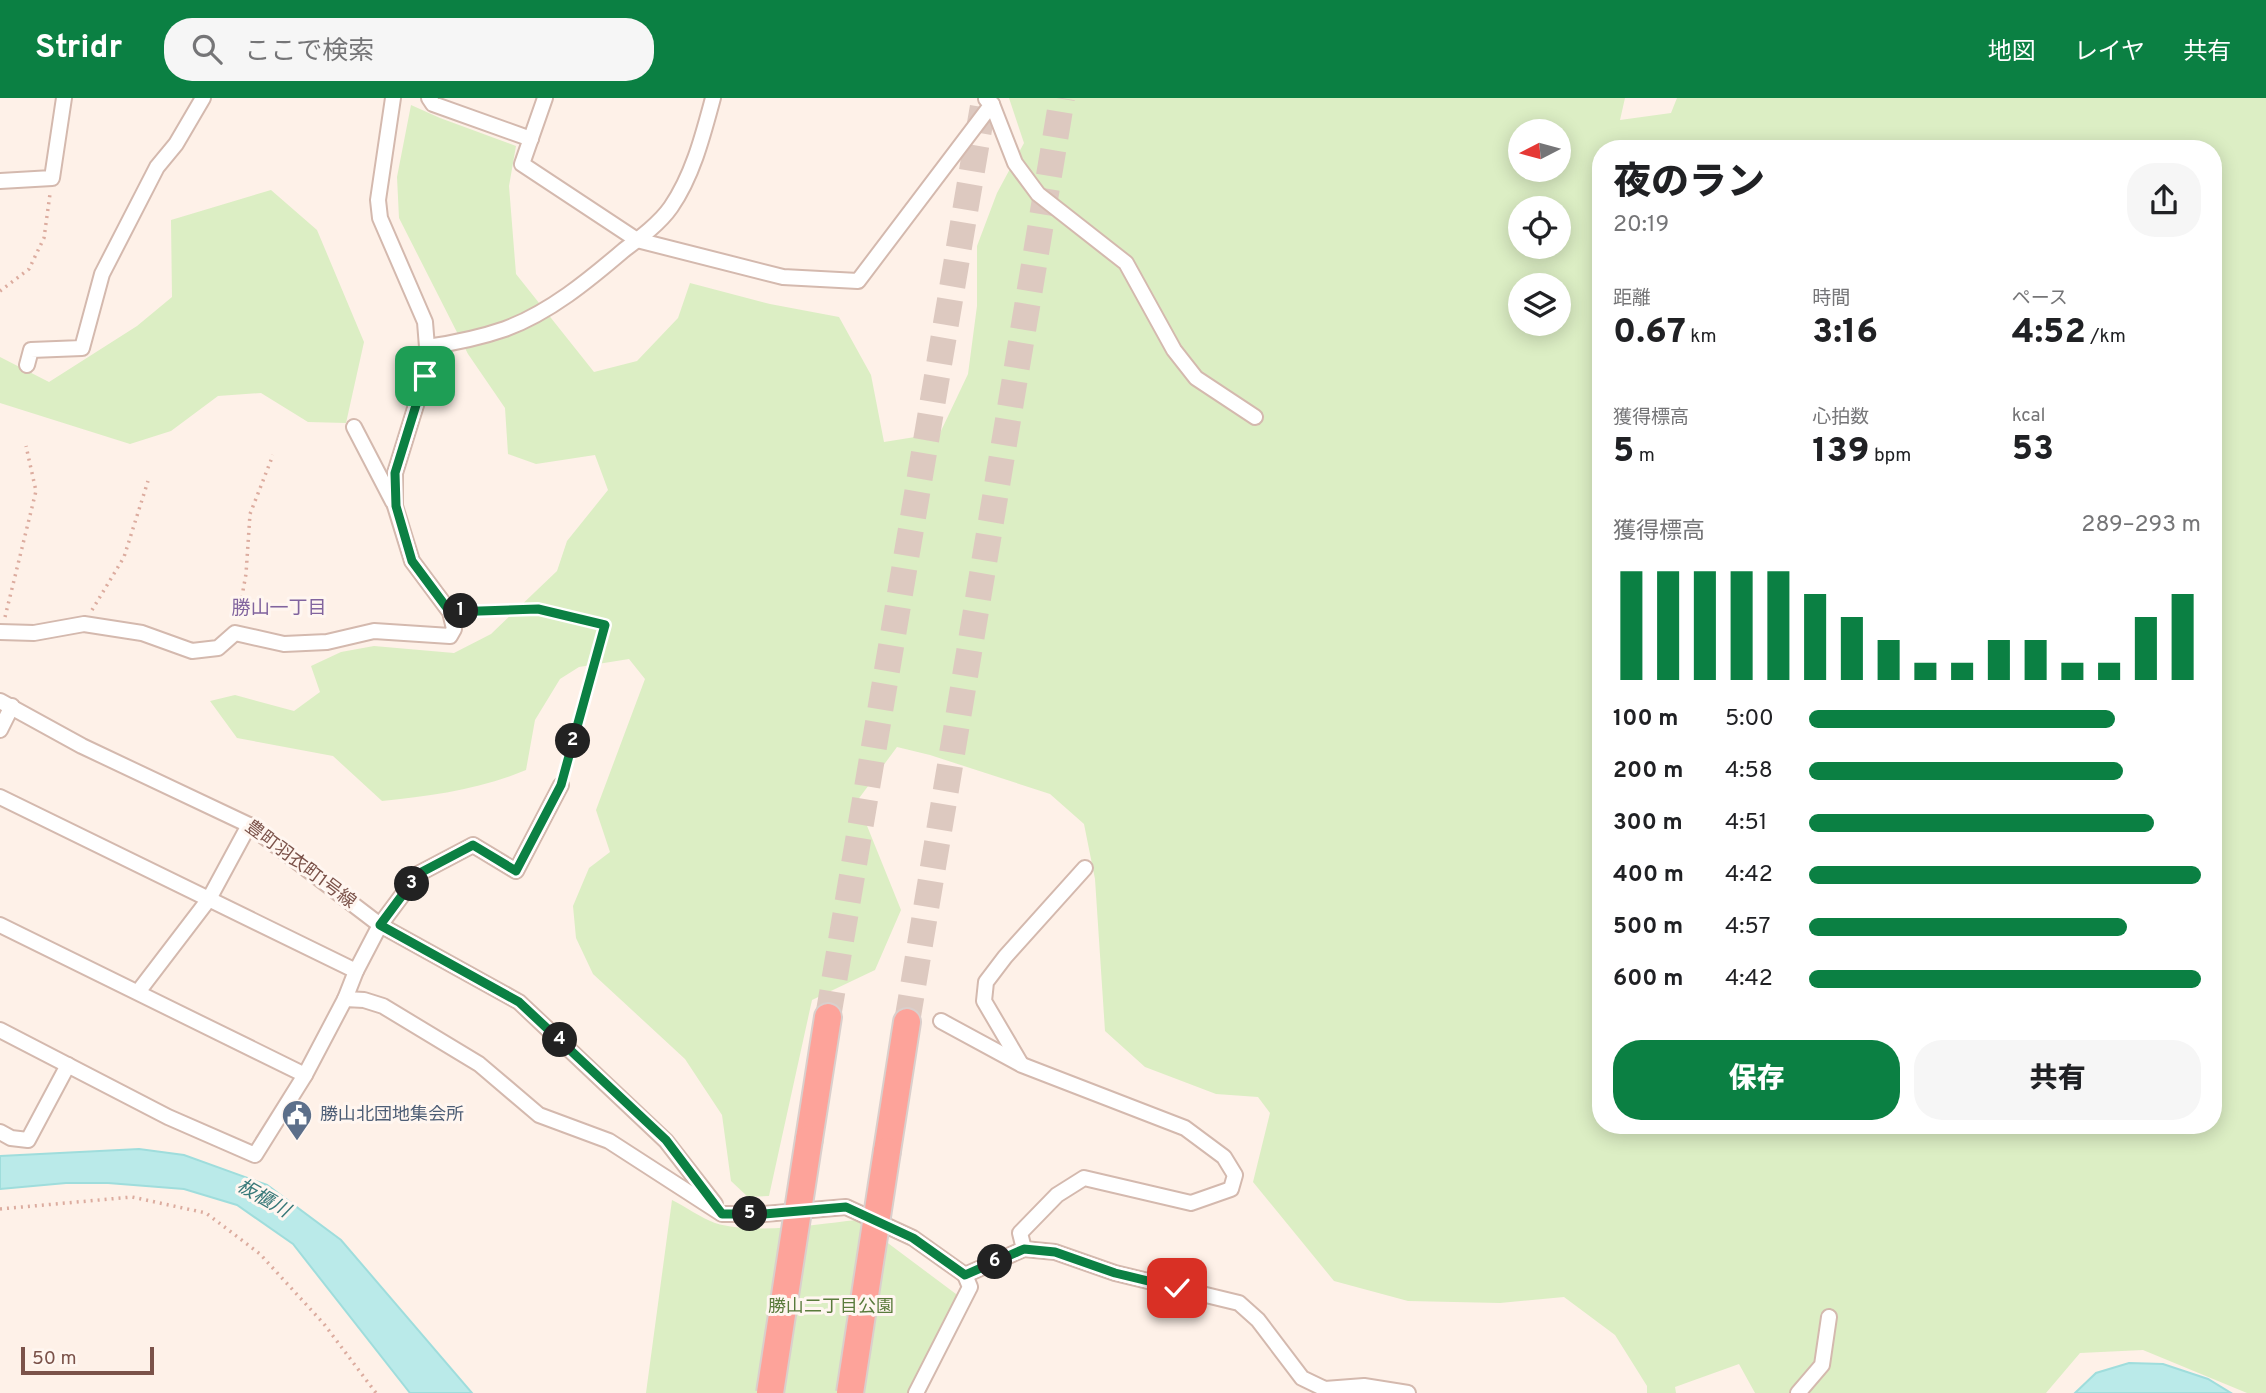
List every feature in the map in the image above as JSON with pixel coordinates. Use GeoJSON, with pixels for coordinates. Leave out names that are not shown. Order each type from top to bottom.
{"type":"FeatureCollection","features":[{"type":"Feature","properties":{"kind":"highway"},"geometry":{"type":"LineString","coordinates":[[770,1393],[828,1017]]}},
{"type":"Feature","properties":{"kind":"highway"},"geometry":{"type":"LineString","coordinates":[[850,1393],[907,1022]]}},
{"type":"Feature","properties":{"kind":"street"},"geometry":{"type":"LineString","coordinates":[[0,181],[52,178],[64,98]]}},
{"type":"Feature","properties":{"kind":"street"},"geometry":{"type":"LineString","coordinates":[[27,365],[31,350],[82,348],[102,274],[157,167],[177,144],[203,98]]}},
{"type":"Feature","properties":{"kind":"street"},"geometry":{"type":"LineString","coordinates":[[393,98],[378,200],[380,218],[425,322],[427,347],[425,376],[395,473],[396,506]]}},
{"type":"Feature","properties":{"kind":"street"},"geometry":{"type":"LineString","coordinates":[[429,98],[433,104],[531,139]]}},
{"type":"Feature","properties":{"kind":"street"},"geometry":{"type":"LineString","coordinates":[[545,98],[522,164],[637,240],[783,277],[858,281],[988,101]]}},
{"type":"Feature","properties":{"kind":"street"},"geometry":{"type":"LineString","coordinates":[[427,347],[463,342],[507,328],[542,311],[597,274],[637,240],[670,209],[687,177],[703,137],[713,98]]}},
{"type":"Feature","properties":{"kind":"street"},"geometry":{"type":"LineString","coordinates":[[988,101],[1015,163],[1038,194],[1126,263],[1174,350],[1196,378],[1255,417]]}},
{"type":"Feature","properties":{"kind":"street"},"geometry":{"type":"LineString","coordinates":[[1,632],[34,633],[84,624],[142,633],[192,651],[218,648],[235,633],[284,644],[327,642],[374,631],[450,636],[454,629],[450,612],[412,561],[396,506],[354,427]]}},
{"type":"Feature","properties":{"kind":"street"},"geometry":{"type":"LineString","coordinates":[[0,730],[6,704]]}},
{"type":"Feature","properties":{"kind":"street","name":"豊町羽衣町1号線"},"geometry":{"type":"LineString","coordinates":[[6,704],[82,746],[249,825],[380,925],[519,1002],[666,1140],[722,1214]]}},
{"type":"Feature","properties":{"kind":"street"},"geometry":{"type":"LineString","coordinates":[[0,1030],[168,1117],[255,1155],[305,1075],[380,925],[418,874],[473,845],[516,871],[561,785]]}},
{"type":"Feature","properties":{"kind":"street"},"geometry":{"type":"LineString","coordinates":[[0,797],[356,971]]}},
{"type":"Feature","properties":{"kind":"street"},"geometry":{"type":"LineString","coordinates":[[138,992],[209,899],[249,825]]}},
{"type":"Feature","properties":{"kind":"street"},"geometry":{"type":"LineString","coordinates":[[1022,1065],[985,1001],[986,982],[1085,868]]}},
{"type":"Feature","properties":{"kind":"street"},"geometry":{"type":"LineString","coordinates":[[0,925],[305,1075]]}},
{"type":"Feature","properties":{"kind":"street"},"geometry":{"type":"LineString","coordinates":[[345,999],[364,1000],[383,1006],[479,1063],[539,1115],[609,1141],[722,1214],[764,1214],[846,1207],[913,1238],[965,1275],[970,1287],[916,1393]]}},
{"type":"Feature","properties":{"kind":"street"},"geometry":{"type":"LineString","coordinates":[[941,1021],[1022,1065],[1185,1128],[1224,1157],[1235,1175],[1231,1189],[1191,1203],[1084,1178],[1057,1195],[1020,1233],[1024,1249]]}},
{"type":"Feature","properties":{"kind":"street"},"geometry":{"type":"LineString","coordinates":[[0,1132],[11,1138],[28,1140],[68,1065]]}},
{"type":"Feature","properties":{"kind":"street"},"geometry":{"type":"LineString","coordinates":[[965,1275],[1024,1249],[1055,1252],[1115,1273],[1239,1303],[1258,1320],[1303,1378],[1325,1389],[1338,1391],[1364,1386],[1408,1393]]}},
{"type":"Feature","properties":{"kind":"street"},"geometry":{"type":"LineString","coordinates":[[1798,1393],[1822,1365],[1829,1317]]}},
{"type":"Feature","properties":{"kind":"street"},"geometry":{"type":"LineString","coordinates":[[1300,1393],[1311,1383]]}},
{"type":"Feature","properties":{"kind":"lane"},"geometry":{"type":"LineString","coordinates":[[450,612],[538,609],[605,625]]}},
{"type":"Feature","properties":{"kind":"path"},"geometry":{"type":"LineString","coordinates":[[0,290],[29,269],[44,238],[52,178]]}},
{"type":"Feature","properties":{"kind":"path"},"geometry":{"type":"LineString","coordinates":[[1,632],[36,491],[26,446]]}},
{"type":"Feature","properties":{"kind":"path"},"geometry":{"type":"LineString","coordinates":[[235,633],[246,574],[250,514],[273,456]]}},
{"type":"Feature","properties":{"kind":"path"},"geometry":{"type":"LineString","coordinates":[[84,624],[124,557],[148,481]]}},
{"type":"Feature","properties":{"kind":"path"},"geometry":{"type":"LineString","coordinates":[[561,785],[605,625]]}},
{"type":"Feature","properties":{"kind":"path"},"geometry":{"type":"LineString","coordinates":[[0,1209],[132,1197],[206,1213],[260,1254],[324,1324],[376,1393]]}},
{"type":"Feature","properties":{"kind":"green space"},"geometry":{"type":"Polygon","coordinates":[[[1009,98],[1625,98],[1620,120],[1671,113],[1677,98],[2266,98],[2266,1393],[2247,1393],[2143,1350],[2080,1353],[2046,1393],[1755,1393],[1739,1364],[1675,1387],[1676,1393],[1647,1393],[1647,1386],[1615,1335],[1564,1297],[1500,1303],[1408,1301],[1334,1281],[1253,1182],[1270,1113],[1258,1097],[1216,1094],[1145,1067],[1105,1031],[1095,879],[1084,824],[1050,794],[897,747],[857,801],[901,910],[875,970],[812,1000],[769,1196],[748,1197],[731,1181],[722,1115],[685,1059],[593,974],[576,938],[573,906],[589,868],[610,852],[596,810],[645,679],[629,659],[579,667],[560,679],[535,720],[526,770],[456,791],[382,801],[333,756],[237,738],[210,701],[235,695],[294,711],[320,692],[311,666],[341,652],[374,646],[454,653],[491,634],[557,571],[567,541],[608,490],[595,455],[536,464],[508,454],[505,408],[468,354],[399,218],[397,177],[411,105],[516,146],[509,186],[516,274],[594,372],[637,361],[678,318],[690,283],[770,304],[839,317],[871,375],[884,442],[940,433],[968,374],[977,306],[977,246],[997,193],[1024,143],[1009,98]]]}},
{"type":"Feature","properties":{"kind":"green space"},"geometry":{"type":"Polygon","coordinates":[[[271,190],[317,230],[364,342],[346,423],[308,422],[261,393],[218,396],[171,431],[130,444],[0,403],[0,357],[49,382],[137,326],[172,297],[171,220],[271,190]]]}},
{"type":"Feature","properties":{"kind":"green space","name":"勝山二丁目公園"},"geometry":{"type":"Polygon","coordinates":[[[672,1200],[715,1223],[748,1228],[857,1220],[956,1294],[956,1300],[917,1393],[646,1393],[672,1200]]]}},
{"type":"Feature","properties":{"kind":"water","name":"板櫃川"},"geometry":{"type":"Polygon","coordinates":[[[139,1149],[184,1155],[267,1185],[341,1240],[472,1393],[410,1393],[293,1244],[237,1205],[184,1189],[108,1183],[66,1183],[0,1189],[0,1156],[139,1149]]]}},
{"type":"Feature","properties":{"kind":"water"},"geometry":{"type":"Polygon","coordinates":[[[2129,1363],[2163,1364],[2208,1379],[2231,1393],[2075,1393],[2096,1373],[2129,1363]]]}},
{"type":"Feature","properties":{"kind":"tunnel"},"geometry":{"type":"LineString","coordinates":[[907,1022],[1062,98]]}},
{"type":"Feature","properties":{"kind":"tunnel"},"geometry":{"type":"LineString","coordinates":[[828,1017],[984,100]]}},
{"type":"Feature","properties":{"kind":"place","name":"勝山北団地集会所"},"geometry":{"type":"Point","coordinates":[297,1142]}},
{"type":"Feature","properties":{"kind":"district","name":"勝山一丁目"},"geometry":{"type":"Point","coordinates":[279,609]}},
{"type":"Feature","properties":{"kind":"route"},"geometry":{"type":"LineString","coordinates":[[425,376],[395,473],[396,506],[412,561],[450,612],[538,609],[605,625],[561,785],[516,871],[473,845],[418,874],[380,925],[519,1002],[666,1140],[722,1214],[764,1214],[846,1207],[913,1238],[965,1275],[1024,1249],[1055,1252],[1115,1273],[1177,1288]]}}]}
